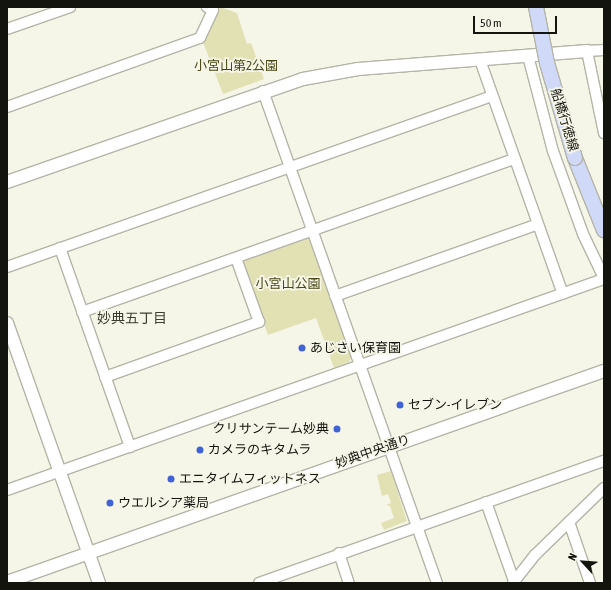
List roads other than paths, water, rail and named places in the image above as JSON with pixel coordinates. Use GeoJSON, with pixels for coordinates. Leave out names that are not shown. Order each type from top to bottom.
{"type":"FeatureCollection","features":[{"type":"Feature","properties":{"kind":"main road","name":"船橋行徳線"},"geometry":{"type":"LineString","coordinates":[[536,7],[547,63],[575,158],[604,230]]}},
{"type":"Feature","properties":{"kind":"street"},"geometry":{"type":"LineString","coordinates":[[7,29],[70,7]]}},
{"type":"Feature","properties":{"kind":"street"},"geometry":{"type":"LineString","coordinates":[[7,107],[200,38],[213,10],[207,7]]}},
{"type":"Feature","properties":{"kind":"street"},"geometry":{"type":"LineString","coordinates":[[7,182],[263,91],[303,79],[358,69],[604,50]]}},
{"type":"Feature","properties":{"kind":"street"},"geometry":{"type":"LineString","coordinates":[[588,51],[604,133]]}},
{"type":"Feature","properties":{"kind":"street"},"geometry":{"type":"LineString","coordinates":[[7,490],[604,279],[581,227],[553,151],[528,56]]}},
{"type":"Feature","properties":{"kind":"street"},"geometry":{"type":"LineString","coordinates":[[480,60],[563,294]]}},
{"type":"Feature","properties":{"kind":"street"},"geometry":{"type":"LineString","coordinates":[[263,91],[437,583]]}},
{"type":"Feature","properties":{"kind":"street"},"geometry":{"type":"LineString","coordinates":[[7,267],[492,96]]}},
{"type":"Feature","properties":{"kind":"street"},"geometry":{"type":"LineString","coordinates":[[82,312],[515,159]]}},
{"type":"Feature","properties":{"kind":"street"},"geometry":{"type":"LineString","coordinates":[[335,296],[538,224]]}},
{"type":"Feature","properties":{"kind":"street"},"geometry":{"type":"LineString","coordinates":[[60,248],[130,447]]}},
{"type":"Feature","properties":{"kind":"street"},"geometry":{"type":"LineString","coordinates":[[105,377],[259,322],[236,258]]}},
{"type":"Feature","properties":{"kind":"street"},"geometry":{"type":"LineString","coordinates":[[7,323],[99,583]]}},
{"type":"Feature","properties":{"kind":"street","name":"妙典中央通り"},"geometry":{"type":"LineString","coordinates":[[7,582],[604,370]]}},
{"type":"Feature","properties":{"kind":"street"},"geometry":{"type":"LineString","coordinates":[[264,582],[339,553],[604,461]]}},
{"type":"Feature","properties":{"kind":"street"},"geometry":{"type":"LineString","coordinates":[[514,582],[535,555],[604,488]]}},
{"type":"Feature","properties":{"kind":"street"},"geometry":{"type":"LineString","coordinates":[[486,502],[514,582]]}},
{"type":"Feature","properties":{"kind":"street"},"geometry":{"type":"LineString","coordinates":[[569,522],[590,583]]}},
{"type":"Feature","properties":{"kind":"street"},"geometry":{"type":"LineString","coordinates":[[339,553],[350,583]]}},
{"type":"Feature","properties":{"kind":"place","name":"あじさい保育園"},"geometry":{"type":"Point","coordinates":[302,348]}},
{"type":"Feature","properties":{"kind":"place","name":"セブン-イレブン"},"geometry":{"type":"Point","coordinates":[400,405]}},
{"type":"Feature","properties":{"kind":"place","name":"クリサンテーム妙典"},"geometry":{"type":"Point","coordinates":[337,429]}},
{"type":"Feature","properties":{"kind":"place","name":"カメラのキタムラ"},"geometry":{"type":"Point","coordinates":[200,450]}},
{"type":"Feature","properties":{"kind":"place","name":"エニタイムフィットネス"},"geometry":{"type":"Point","coordinates":[171,479]}},
{"type":"Feature","properties":{"kind":"place","name":"ウエルシア薬局"},"geometry":{"type":"Point","coordinates":[110,503]}},
{"type":"Feature","properties":{"kind":"district","name":"妙典五丁目"},"geometry":{"type":"Point","coordinates":[132,318]}},
{"type":"Feature","properties":{"kind":"park label","name":"小宮山第2公園"},"geometry":{"type":"Point","coordinates":[236,66]}},
{"type":"Feature","properties":{"kind":"park label","name":"小宮山公園"},"geometry":{"type":"Point","coordinates":[288,284]}}]}
